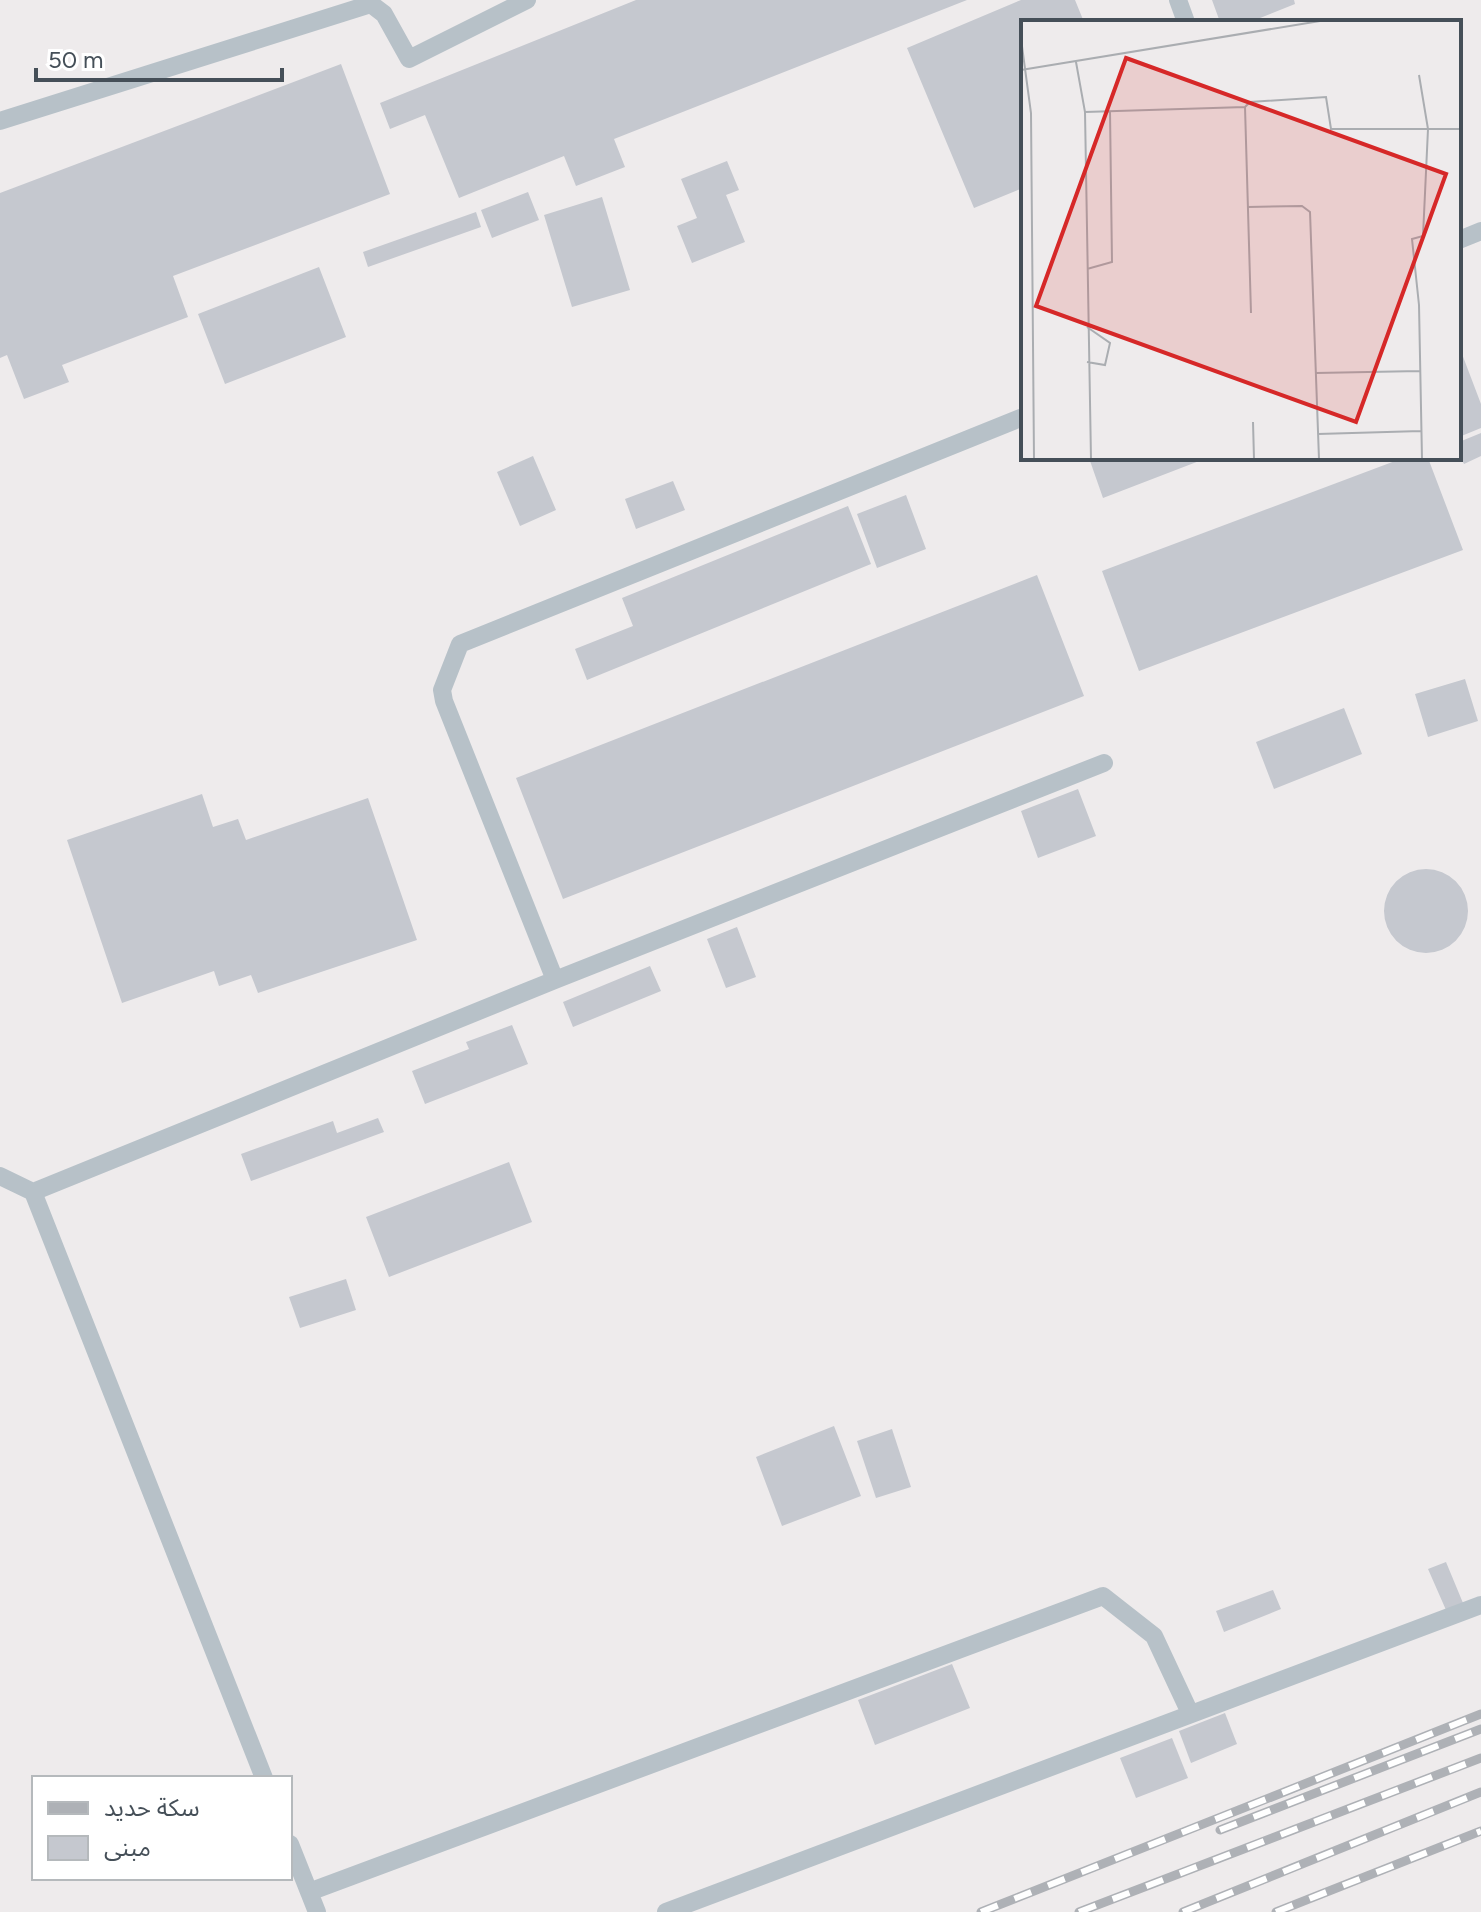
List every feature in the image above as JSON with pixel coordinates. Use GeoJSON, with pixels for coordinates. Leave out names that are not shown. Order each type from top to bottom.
{"type":"FeatureCollection","features":[{"type":"Feature","properties":{"kind":"lane"},"geometry":{"type":"LineString","coordinates":[[0,121],[371,4],[384,14],[409,59],[527,0]]}},
{"type":"Feature","properties":{"kind":"lane"},"geometry":{"type":"LineString","coordinates":[[1178,0],[1185,20]]}},
{"type":"Feature","properties":{"kind":"lane"},"geometry":{"type":"LineString","coordinates":[[1461,239],[1481,231]]}},
{"type":"Feature","properties":{"kind":"lane"},"geometry":{"type":"LineString","coordinates":[[555,980],[444,701],[442,690],[460,644],[1021,418]]}},
{"type":"Feature","properties":{"kind":"lane"},"geometry":{"type":"LineString","coordinates":[[33,1192],[555,980],[1104,763]]}},
{"type":"Feature","properties":{"kind":"lane"},"geometry":{"type":"LineString","coordinates":[[0,1176],[33,1192],[263,1776]]}},
{"type":"Feature","properties":{"kind":"lane"},"geometry":{"type":"LineString","coordinates":[[309,1892],[1103,1596],[1154,1636],[1190,1713]]}},
{"type":"Feature","properties":{"kind":"lane"},"geometry":{"type":"LineString","coordinates":[[666,1912],[1481,1605]]}},
{"type":"Feature","properties":{"kind":"lane"},"geometry":{"type":"LineString","coordinates":[[292,1849],[317,1912]]}},
{"type":"Feature","properties":{"kind":"building"},"geometry":{"type":"Polygon","coordinates":[[[636,0],[967,0],[614,139],[625,167],[576,186],[564,156],[459,198],[425,115],[390,129],[380,103],[636,0]]]}},
{"type":"Feature","properties":{"kind":"building"},"geometry":{"type":"Polygon","coordinates":[[[1021,0],[1075,0],[1083,20],[1021,20],[1021,189],[974,208],[907,48],[1021,0]]]}},
{"type":"Feature","properties":{"kind":"building"},"geometry":{"type":"Polygon","coordinates":[[[1212,0],[1294,0],[1295,4],[1255,20],[1219,20],[1212,0]]]}},
{"type":"Feature","properties":{"kind":"building"},"geometry":{"type":"Polygon","coordinates":[[[341,64],[390,194],[173,276],[188,317],[62,365],[69,382],[24,399],[7,355],[0,358],[0,193],[341,64]]]}},
{"type":"Feature","properties":{"kind":"building"},"geometry":{"type":"Polygon","coordinates":[[[727,161],[739,190],[726,195],[745,242],[692,263],[677,226],[697,218],[681,179],[727,161]]]}},
{"type":"Feature","properties":{"kind":"building"},"geometry":{"type":"Polygon","coordinates":[[[528,192],[539,220],[492,238],[481,210],[528,192]]]}},
{"type":"Feature","properties":{"kind":"building"},"geometry":{"type":"Polygon","coordinates":[[[602,197],[630,290],[572,307],[544,215],[602,197]]]}},
{"type":"Feature","properties":{"kind":"building"},"geometry":{"type":"Polygon","coordinates":[[[476,212],[481,227],[368,267],[363,252],[476,212]]]}},
{"type":"Feature","properties":{"kind":"building"},"geometry":{"type":"Polygon","coordinates":[[[319,267],[346,337],[225,384],[198,314],[319,267]]]}},
{"type":"Feature","properties":{"kind":"building"},"geometry":{"type":"Polygon","coordinates":[[[1461,351],[1481,404],[1481,428],[1461,436],[1461,351]]]}},
{"type":"Feature","properties":{"kind":"building"},"geometry":{"type":"Polygon","coordinates":[[[1481,433],[1481,456],[1464,464],[1461,441],[1481,433]]]}},
{"type":"Feature","properties":{"kind":"building"},"geometry":{"type":"Polygon","coordinates":[[[533,456],[556,510],[520,526],[497,472],[533,456]]]}},
{"type":"Feature","properties":{"kind":"building"},"geometry":{"type":"Polygon","coordinates":[[[1090,460],[1202,460],[1103,498],[1090,460]]]}},
{"type":"Feature","properties":{"kind":"building"},"geometry":{"type":"Polygon","coordinates":[[[1398,460],[1429,460],[1463,550],[1139,671],[1102,571],[1398,460]]]}},
{"type":"Feature","properties":{"kind":"building"},"geometry":{"type":"Polygon","coordinates":[[[673,481],[685,510],[636,529],[625,499],[673,481]]]}},
{"type":"Feature","properties":{"kind":"building"},"geometry":{"type":"Polygon","coordinates":[[[906,495],[926,549],[877,568],[857,514],[906,495]]]}},
{"type":"Feature","properties":{"kind":"building"},"geometry":{"type":"Polygon","coordinates":[[[848,506],[871,564],[587,680],[575,649],[633,626],[622,598],[848,506]]]}},
{"type":"Feature","properties":{"kind":"building"},"geometry":{"type":"Polygon","coordinates":[[[1037,575],[1084,696],[563,899],[516,778],[1037,575]]]}},
{"type":"Feature","properties":{"kind":"building"},"geometry":{"type":"Polygon","coordinates":[[[1465,679],[1478,721],[1428,737],[1415,694],[1465,679]]]}},
{"type":"Feature","properties":{"kind":"building"},"geometry":{"type":"Polygon","coordinates":[[[1344,708],[1362,754],[1274,789],[1256,742],[1344,708]]]}},
{"type":"Feature","properties":{"kind":"building"},"geometry":{"type":"Polygon","coordinates":[[[1078,789],[1096,836],[1038,858],[1021,811],[1078,789]]]}},
{"type":"Feature","properties":{"kind":"building"},"geometry":{"type":"Polygon","coordinates":[[[202,794],[213,827],[238,819],[246,840],[368,798],[417,940],[258,993],[251,975],[219,986],[214,971],[122,1003],[67,840],[202,794]]]}},
{"type":"Feature","properties":{"kind":"building"},"geometry":{"type":"Polygon","coordinates":[[[1426,869],[1442,872],[1456,881],[1465,895],[1468,911],[1465,927],[1456,941],[1442,950],[1426,953],[1410,950],[1396,941],[1387,927],[1384,911],[1387,895],[1396,881],[1410,872],[1426,869]]]}},
{"type":"Feature","properties":{"kind":"building"},"geometry":{"type":"Polygon","coordinates":[[[737,927],[756,977],[726,988],[707,939],[737,927]]]}},
{"type":"Feature","properties":{"kind":"building"},"geometry":{"type":"Polygon","coordinates":[[[650,966],[661,991],[573,1027],[563,1002],[650,966]]]}},
{"type":"Feature","properties":{"kind":"building"},"geometry":{"type":"Polygon","coordinates":[[[512,1025],[528,1064],[425,1104],[412,1071],[469,1049],[466,1042],[512,1025]]]}},
{"type":"Feature","properties":{"kind":"building"},"geometry":{"type":"Polygon","coordinates":[[[378,1118],[384,1132],[251,1181],[241,1154],[333,1121],[337,1133],[378,1118]]]}},
{"type":"Feature","properties":{"kind":"building"},"geometry":{"type":"Polygon","coordinates":[[[509,1162],[532,1222],[389,1277],[366,1217],[509,1162]]]}},
{"type":"Feature","properties":{"kind":"building"},"geometry":{"type":"Polygon","coordinates":[[[346,1279],[356,1310],[300,1328],[289,1297],[346,1279]]]}},
{"type":"Feature","properties":{"kind":"building"},"geometry":{"type":"Polygon","coordinates":[[[834,1426],[861,1496],[782,1526],[756,1457],[834,1426]]]}},
{"type":"Feature","properties":{"kind":"building"},"geometry":{"type":"Polygon","coordinates":[[[892,1429],[911,1487],[876,1498],[857,1441],[892,1429]]]}},
{"type":"Feature","properties":{"kind":"building"},"geometry":{"type":"Polygon","coordinates":[[[1446,1562],[1463,1603],[1446,1610],[1428,1569],[1446,1562]]]}},
{"type":"Feature","properties":{"kind":"building"},"geometry":{"type":"Polygon","coordinates":[[[1273,1590],[1281,1609],[1224,1632],[1216,1611],[1273,1590]]]}},
{"type":"Feature","properties":{"kind":"building"},"geometry":{"type":"Polygon","coordinates":[[[952,1664],[970,1708],[875,1745],[858,1700],[952,1664]]]}},
{"type":"Feature","properties":{"kind":"building"},"geometry":{"type":"Polygon","coordinates":[[[1225,1713],[1237,1744],[1191,1763],[1179,1731],[1225,1713]]]}},
{"type":"Feature","properties":{"kind":"building"},"geometry":{"type":"Polygon","coordinates":[[[1172,1738],[1188,1778],[1136,1798],[1120,1758],[1172,1738]]]}},
{"type":"Feature","properties":{"kind":"railway"},"geometry":{"type":"LineString","coordinates":[[981,1912],[1481,1714]]}},
{"type":"Feature","properties":{"kind":"railway"},"geometry":{"type":"LineString","coordinates":[[1220,1830],[1481,1729]]}},
{"type":"Feature","properties":{"kind":"railway"},"geometry":{"type":"LineString","coordinates":[[1079,1912],[1481,1758]]}},
{"type":"Feature","properties":{"kind":"railway"},"geometry":{"type":"LineString","coordinates":[[1183,1912],[1481,1792]]}},
{"type":"Feature","properties":{"kind":"railway"},"geometry":{"type":"LineString","coordinates":[[1276,1912],[1481,1831]]}}]}
